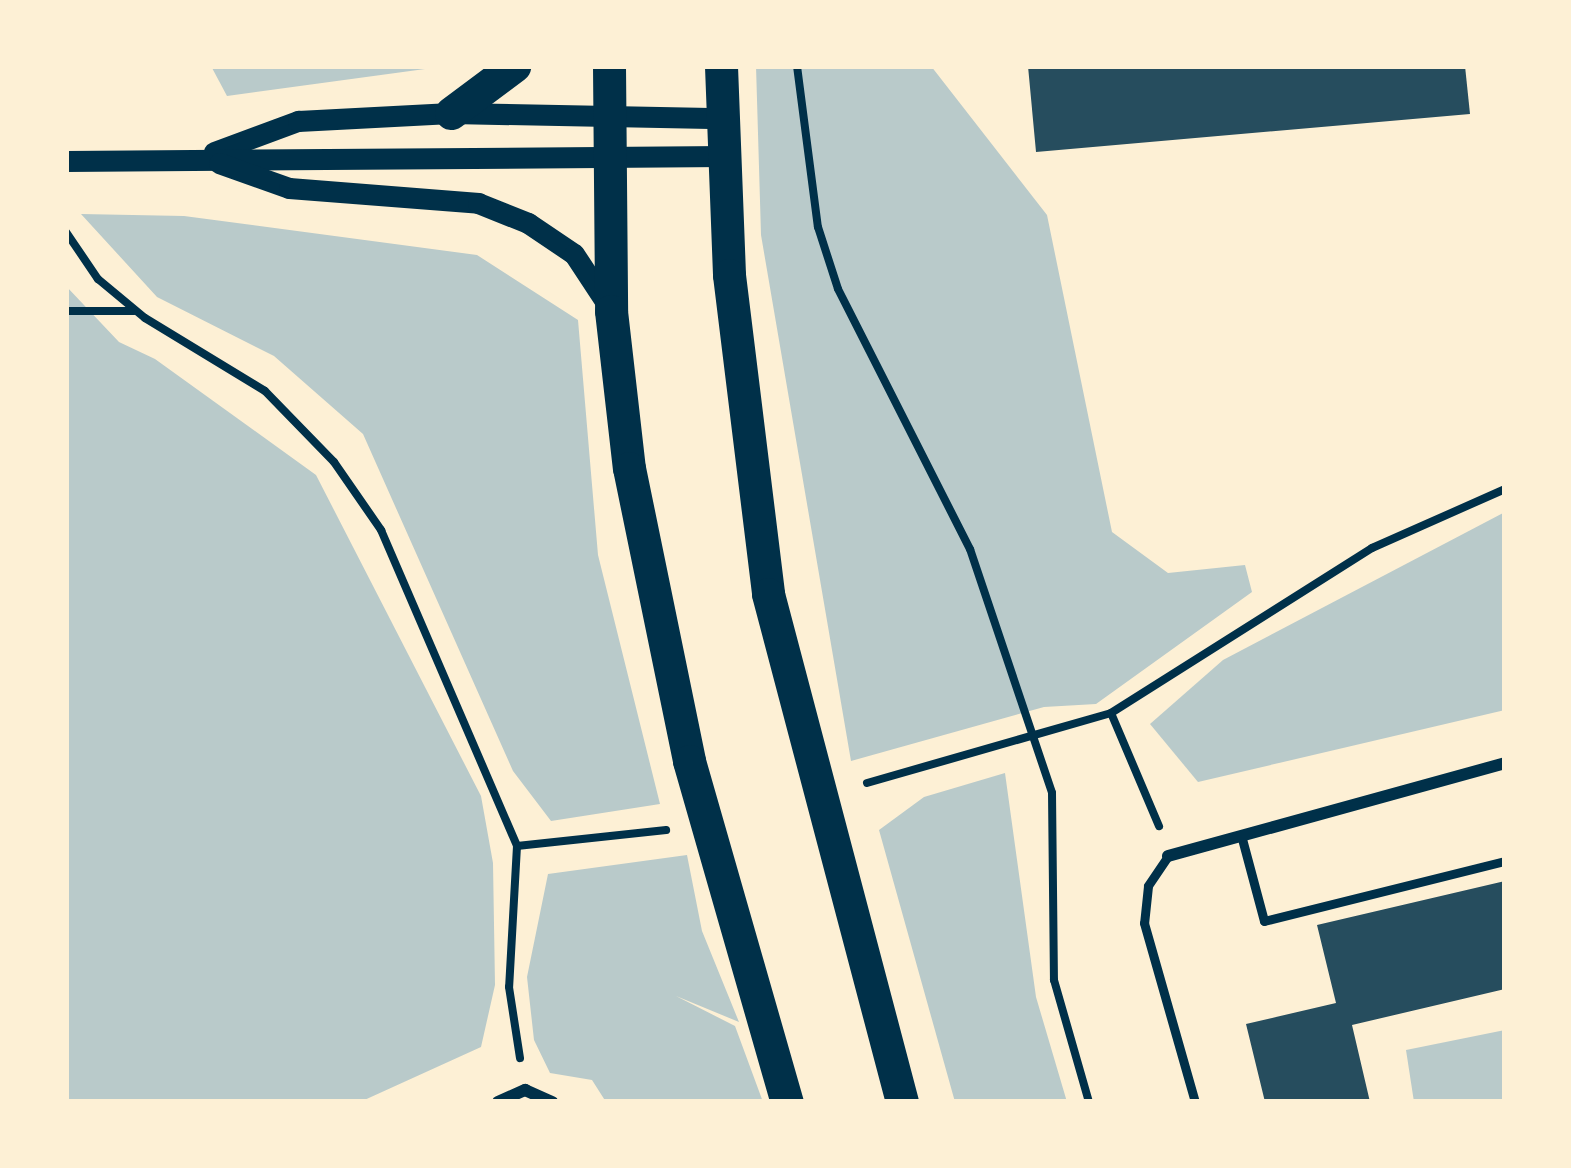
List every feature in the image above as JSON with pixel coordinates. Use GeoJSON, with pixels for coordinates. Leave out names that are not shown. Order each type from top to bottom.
{"type":"FeatureCollection","features":[{"type":"Feature","properties":{"kind":"highway"},"geometry":{"type":"LineString","coordinates":[[451,113],[514,66]]}},
{"type":"Feature","properties":{"kind":"highway"},"geometry":{"type":"LineString","coordinates":[[609,66],[605,154],[611,310],[629,469],[689,761],[788,1102]]}},
{"type":"Feature","properties":{"kind":"highway"},"geometry":{"type":"LineString","coordinates":[[722,66],[731,297],[768,594],[902,1102]]}},
{"type":"Feature","properties":{"kind":"street"},"geometry":{"type":"LineString","coordinates":[[202,156],[298,121],[451,113],[723,118]]}},
{"type":"Feature","properties":{"kind":"street"},"geometry":{"type":"LineString","coordinates":[[202,156],[289,188],[495,210],[574,254],[611,310]]}},
{"type":"Feature","properties":{"kind":"street"},"geometry":{"type":"LineString","coordinates":[[66,161],[202,156],[725,156]]}},
{"type":"Feature","properties":{"kind":"street"},"geometry":{"type":"LineString","coordinates":[[1168,856],[1505,764]]}},
{"type":"Feature","properties":{"kind":"street"},"geometry":{"type":"LineString","coordinates":[[498,1102],[525,1090],[552,1102]]}},
{"type":"Feature","properties":{"kind":"lane"},"geometry":{"type":"LineString","coordinates":[[1241,835],[1264,921],[1505,862]]}},
{"type":"Feature","properties":{"kind":"lane"},"geometry":{"type":"LineString","coordinates":[[1168,856],[1148,886],[1144,923],[1196,1102]]}},
{"type":"Feature","properties":{"kind":"path"},"geometry":{"type":"LineString","coordinates":[[796,66],[818,226],[838,289],[970,549],[1052,794],[1054,980],[1089,1102]]}},
{"type":"Feature","properties":{"kind":"path"},"geometry":{"type":"LineString","coordinates":[[66,232],[98,279],[136,311],[265,391],[334,462],[381,530],[517,846],[509,987],[525,1090]]}},
{"type":"Feature","properties":{"kind":"path"},"geometry":{"type":"LineString","coordinates":[[66,311],[136,311]]}},
{"type":"Feature","properties":{"kind":"path"},"geometry":{"type":"LineString","coordinates":[[867,783],[1035,740],[1111,713],[1372,548],[1505,489]]}},
{"type":"Feature","properties":{"kind":"path"},"geometry":{"type":"LineString","coordinates":[[1111,713],[1168,856]]}},
{"type":"Feature","properties":{"kind":"path"},"geometry":{"type":"LineString","coordinates":[[517,846],[673,830]]}},
{"type":"Feature","properties":{"kind":"shaded area"},"geometry":{"type":"Polygon","coordinates":[[[211,66],[447,66],[227,96],[211,66]]]}},
{"type":"Feature","properties":{"kind":"shaded area"},"geometry":{"type":"Polygon","coordinates":[[[756,66],[931,66],[1047,215],[1112,532],[1168,573],[1245,565],[1252,592],[1096,704],[1044,707],[851,761],[761,235],[756,66]]]}},
{"type":"Feature","properties":{"kind":"shaded area"},"geometry":{"type":"Polygon","coordinates":[[[81,214],[184,216],[477,255],[578,320],[598,555],[660,804],[551,821],[513,771],[363,434],[274,356],[157,297],[81,214]]]}},
{"type":"Feature","properties":{"kind":"shaded area"},"geometry":{"type":"Polygon","coordinates":[[[66,286],[119,342],[155,359],[316,475],[481,796],[493,863],[495,985],[481,1047],[360,1102],[66,1102],[66,286]]]}},
{"type":"Feature","properties":{"kind":"shaded area"},"geometry":{"type":"Polygon","coordinates":[[[1505,512],[1505,710],[1198,782],[1150,724],[1223,660],[1505,512]]]}},
{"type":"Feature","properties":{"kind":"shaded area"},"geometry":{"type":"Polygon","coordinates":[[[1005,773],[1036,997],[1067,1102],[955,1102],[879,830],[924,797],[1005,773]]]}},
{"type":"Feature","properties":{"kind":"shaded area"},"geometry":{"type":"Polygon","coordinates":[[[687,855],[702,931],[739,1022],[676,996],[735,1026],[763,1102],[606,1102],[592,1080],[550,1073],[534,1040],[527,977],[548,874],[687,855]]]}},
{"type":"Feature","properties":{"kind":"shaded area"},"geometry":{"type":"Polygon","coordinates":[[[1505,1030],[1505,1102],[1414,1102],[1406,1050],[1505,1030]]]}},
{"type":"Feature","properties":{"kind":"building"},"geometry":{"type":"Polygon","coordinates":[[[1028,66],[1465,66],[1470,114],[1036,152],[1028,66]]]}},
{"type":"Feature","properties":{"kind":"building"},"geometry":{"type":"Polygon","coordinates":[[[1505,881],[1505,989],[1352,1025],[1370,1102],[1265,1102],[1246,1024],[1336,1003],[1317,925],[1505,881]]]}}]}
